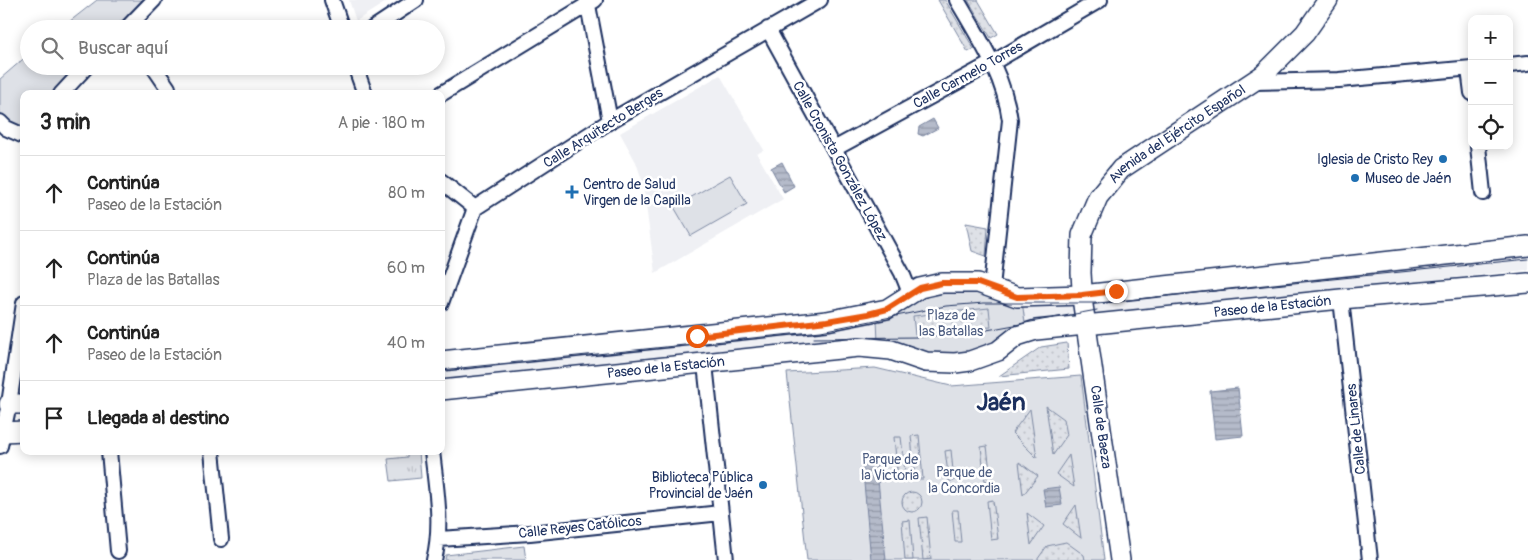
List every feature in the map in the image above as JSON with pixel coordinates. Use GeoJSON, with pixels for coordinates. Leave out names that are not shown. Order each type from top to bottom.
{"type":"FeatureCollection","features":[{"type":"Feature","properties":{"kind":"main road","name":"Avenida del Ejército Español"},"geometry":{"type":"LineString","coordinates":[[1082,295],[1082,235],[1098,197],[1121,169],[1263,75],[1305,34],[1328,0]]}},
{"type":"Feature","properties":{"kind":"main road"},"geometry":{"type":"LineString","coordinates":[[910,293],[920,288],[942,283],[966,282],[992,287],[1017,297],[1082,295],[1528,246]]}},
{"type":"Feature","properties":{"kind":"main road","name":"Paseo de la Estación"},"geometry":{"type":"LineString","coordinates":[[445,390],[705,364],[823,349],[859,347],[891,350],[926,362],[955,362],[970,360],[998,350],[1017,336],[1036,330],[1342,299],[1528,283]]}},
{"type":"Feature","properties":{"kind":"main road","name":"Paseo de la Estación"},"geometry":{"type":"LineString","coordinates":[[445,361],[827,321],[887,309],[910,293]]}},
{"type":"Feature","properties":{"kind":"main road","name":"Calle de Baeza"},"geometry":{"type":"LineString","coordinates":[[1082,295],[1120,560]]}},
{"type":"Feature","properties":{"kind":"main road"},"geometry":{"type":"LineString","coordinates":[[2,439],[20,432]]}},
{"type":"Feature","properties":{"kind":"street"},"geometry":{"type":"LineString","coordinates":[[135,20],[154,0]]}},
{"type":"Feature","properties":{"kind":"street"},"geometry":{"type":"LineString","coordinates":[[332,0],[339,20]]}},
{"type":"Feature","properties":{"kind":"street"},"geometry":{"type":"LineString","coordinates":[[386,20],[416,0]]}},
{"type":"Feature","properties":{"kind":"street","name":"Calle Arquitecto Berges"},"geometry":{"type":"LineString","coordinates":[[475,208],[610,121],[820,0]]}},
{"type":"Feature","properties":{"kind":"street"},"geometry":{"type":"LineString","coordinates":[[957,0],[992,63],[1006,95],[1010,120],[992,287]]}},
{"type":"Feature","properties":{"kind":"street","name":"Calle Carmelo Torres"},"geometry":{"type":"LineString","coordinates":[[834,149],[992,63],[1100,0]]}},
{"type":"Feature","properties":{"kind":"street"},"geometry":{"type":"LineString","coordinates":[[445,92],[590,1],[610,121]]}},
{"type":"Feature","properties":{"kind":"street","name":"Calle Cronista González López"},"geometry":{"type":"LineString","coordinates":[[768,29],[902,273],[910,293]]}},
{"type":"Feature","properties":{"kind":"street"},"geometry":{"type":"LineString","coordinates":[[1513,65],[1528,63]]}},
{"type":"Feature","properties":{"kind":"street"},"geometry":{"type":"LineString","coordinates":[[1253,82],[1339,80],[1468,69]]}},
{"type":"Feature","properties":{"kind":"street"},"geometry":{"type":"LineString","coordinates":[[66,90],[80,75]]}},
{"type":"Feature","properties":{"kind":"street"},"geometry":{"type":"LineString","coordinates":[[159,75],[168,88]]}},
{"type":"Feature","properties":{"kind":"street"},"geometry":{"type":"LineString","coordinates":[[358,75],[364,90]]}},
{"type":"Feature","properties":{"kind":"street"},"geometry":{"type":"LineString","coordinates":[[0,122],[6,128],[20,134]]}},
{"type":"Feature","properties":{"kind":"street"},"geometry":{"type":"LineString","coordinates":[[1478,150],[1483,194]]}},
{"type":"Feature","properties":{"kind":"street"},"geometry":{"type":"LineString","coordinates":[[445,184],[475,208],[445,292]]}},
{"type":"Feature","properties":{"kind":"street","name":"Calle de Linares"},"geometry":{"type":"LineString","coordinates":[[1342,299],[1370,560]]}},
{"type":"Feature","properties":{"kind":"street"},"geometry":{"type":"LineString","coordinates":[[2,439],[16,404],[20,354]]}},
{"type":"Feature","properties":{"kind":"street"},"geometry":{"type":"LineString","coordinates":[[705,364],[726,560]]}},
{"type":"Feature","properties":{"kind":"street"},"geometry":{"type":"LineString","coordinates":[[109,455],[118,551]]}},
{"type":"Feature","properties":{"kind":"street"},"geometry":{"type":"LineString","coordinates":[[212,455],[222,539]]}},
{"type":"Feature","properties":{"kind":"street"},"geometry":{"type":"LineString","coordinates":[[432,455],[439,539],[434,560]]}},
{"type":"Feature","properties":{"kind":"street","name":"Calle Reyes Católicos"},"geometry":{"type":"LineString","coordinates":[[439,539],[530,533],[721,513]]}},
{"type":"Feature","properties":{"kind":"shaded area"},"geometry":{"type":"Polygon","coordinates":[[[349,0],[389,0],[358,20],[356,20],[349,0]]]}},
{"type":"Feature","properties":{"kind":"shaded area"},"geometry":{"type":"Polygon","coordinates":[[[720,75],[764,150],[757,154],[783,199],[655,273],[643,183],[636,162],[620,133],[720,75]]]}},
{"type":"Feature","properties":{"kind":"shaded area"},"geometry":{"type":"Polygon","coordinates":[[[1528,252],[1528,270],[1114,313],[1026,325],[445,381],[445,365],[1528,252]]]}},
{"type":"Feature","properties":{"kind":"green space"},"geometry":{"type":"Polygon","coordinates":[[[97,0],[147,0],[127,20],[71,20],[97,0]]]}},
{"type":"Feature","properties":{"kind":"green space"},"geometry":{"type":"Polygon","coordinates":[[[938,0],[945,0],[974,49],[968,52],[938,0]]]}},
{"type":"Feature","properties":{"kind":"green space"},"geometry":{"type":"Polygon","coordinates":[[[968,0],[978,0],[998,34],[991,38],[968,0]]]}},
{"type":"Feature","properties":{"kind":"green space"},"geometry":{"type":"Polygon","coordinates":[[[20,62],[20,75],[70,75],[58,90],[20,90],[20,130],[0,117],[0,79],[20,62]]]}},
{"type":"Feature","properties":{"kind":"green space"},"geometry":{"type":"Polygon","coordinates":[[[730,175],[747,204],[691,236],[674,207],[730,175]]]}},
{"type":"Feature","properties":{"kind":"green space"},"geometry":{"type":"Polygon","coordinates":[[[966,223],[988,227],[986,256],[972,251],[966,223]]]}},
{"type":"Feature","properties":{"kind":"green space","name":"Plaza de las Batallas"},"geometry":{"type":"Polygon","coordinates":[[[963,289],[1004,298],[1023,308],[1025,323],[998,342],[965,355],[943,356],[927,354],[878,342],[877,320],[923,294],[963,289]]]}},
{"type":"Feature","properties":{"kind":"green space"},"geometry":{"type":"Polygon","coordinates":[[[989,308],[991,327],[915,335],[913,316],[989,308]]]}},
{"type":"Feature","properties":{"kind":"green space"},"geometry":{"type":"Polygon","coordinates":[[[1067,343],[1069,369],[999,376],[1041,347],[1067,343]]]}},
{"type":"Feature","properties":{"kind":"green space","name":"Parque de la Concordia"},"geometry":{"type":"Polygon","coordinates":[[[875,368],[951,386],[1081,376],[1104,560],[807,560],[787,373],[875,368]]]}},
{"type":"Feature","properties":{"kind":"green space"},"geometry":{"type":"Polygon","coordinates":[[[1046,406],[1064,419],[1067,435],[1053,455],[1046,406]]]}},
{"type":"Feature","properties":{"kind":"green space"},"geometry":{"type":"Polygon","coordinates":[[[1030,409],[1037,458],[1012,433],[1030,409]]]}},
{"type":"Feature","properties":{"kind":"green space"},"geometry":{"type":"Polygon","coordinates":[[[919,435],[923,479],[915,479],[911,436],[919,435]]]}},
{"type":"Feature","properties":{"kind":"green space"},"geometry":{"type":"Polygon","coordinates":[[[894,437],[901,437],[906,480],[898,481],[894,437]]]}},
{"type":"Feature","properties":{"kind":"green space"},"geometry":{"type":"Polygon","coordinates":[[[987,446],[991,480],[985,481],[981,447],[987,446]]]}},
{"type":"Feature","properties":{"kind":"green space"},"geometry":{"type":"Polygon","coordinates":[[[951,450],[954,481],[949,481],[945,451],[951,450]]]}},
{"type":"Feature","properties":{"kind":"green space"},"geometry":{"type":"Polygon","coordinates":[[[407,455],[419,455],[421,478],[391,481],[388,459],[407,457],[407,455]]]}},
{"type":"Feature","properties":{"kind":"green space"},"geometry":{"type":"Polygon","coordinates":[[[1069,455],[1074,487],[1056,474],[1069,455]]]}},
{"type":"Feature","properties":{"kind":"green space"},"geometry":{"type":"Polygon","coordinates":[[[1019,462],[1038,476],[1023,495],[1019,462]]]}},
{"type":"Feature","properties":{"kind":"green space"},"geometry":{"type":"Polygon","coordinates":[[[912,492],[919,495],[922,502],[919,509],[912,512],[905,509],[902,502],[905,495],[912,492]]]}},
{"type":"Feature","properties":{"kind":"green space"},"geometry":{"type":"Polygon","coordinates":[[[993,500],[998,539],[991,540],[987,501],[993,500]]]}},
{"type":"Feature","properties":{"kind":"green space"},"geometry":{"type":"Polygon","coordinates":[[[1076,505],[1081,538],[1063,524],[1076,505]]]}},
{"type":"Feature","properties":{"kind":"green space"},"geometry":{"type":"Polygon","coordinates":[[[952,510],[958,510],[961,542],[955,542],[952,510]]]}},
{"type":"Feature","properties":{"kind":"green space"},"geometry":{"type":"Polygon","coordinates":[[[1027,513],[1044,526],[1031,545],[1027,513]]]}},
{"type":"Feature","properties":{"kind":"green space"},"geometry":{"type":"Polygon","coordinates":[[[927,517],[931,559],[923,560],[919,518],[927,517]]]}},
{"type":"Feature","properties":{"kind":"green space"},"geometry":{"type":"Polygon","coordinates":[[[910,520],[913,560],[905,560],[902,521],[910,520]]]}},
{"type":"Feature","properties":{"kind":"green space"},"geometry":{"type":"Polygon","coordinates":[[[1066,542],[1084,555],[1085,560],[1037,560],[1047,546],[1066,542]]]}},
{"type":"Feature","properties":{"kind":"green space"},"geometry":{"type":"Polygon","coordinates":[[[524,546],[526,560],[445,560],[446,555],[524,546]]]}},
{"type":"Feature","properties":{"kind":"water"},"geometry":{"type":"Polygon","coordinates":[[[933,119],[938,128],[923,136],[918,134],[919,127],[933,119]]]}},
{"type":"Feature","properties":{"kind":"water"},"geometry":{"type":"Polygon","coordinates":[[[782,162],[794,186],[784,192],[771,168],[782,162]]]}},
{"type":"Feature","properties":{"kind":"water"},"geometry":{"type":"Polygon","coordinates":[[[1238,388],[1243,436],[1215,439],[1210,391],[1238,388]]]}},
{"type":"Feature","properties":{"kind":"water"},"geometry":{"type":"Polygon","coordinates":[[[876,460],[886,560],[871,560],[862,461],[876,460]]]}},
{"type":"Feature","properties":{"kind":"water"},"geometry":{"type":"Polygon","coordinates":[[[1059,487],[1062,505],[1046,507],[1043,489],[1059,487]]]}},
{"type":"Feature","properties":{"kind":"tram line"},"geometry":{"type":"LineString","coordinates":[[445,370],[821,331],[946,306],[984,303],[1098,303],[1528,259]]}},
{"type":"Feature","properties":{"kind":"tram line"},"geometry":{"type":"LineString","coordinates":[[814,338],[920,337],[976,332],[1097,310]]}},
{"type":"Feature","properties":{"kind":"place","name":"Iglesia de Cristo Rey"},"geometry":{"type":"Point","coordinates":[1443,159]}},
{"type":"Feature","properties":{"kind":"place","name":"Museo de Jaén"},"geometry":{"type":"Point","coordinates":[1355,178]}},
{"type":"Feature","properties":{"kind":"place","name":"Centro de Salud Virgen de la Capilla"},"geometry":{"type":"Point","coordinates":[572,192]}},
{"type":"Feature","properties":{"kind":"place","name":"Biblioteca Pública Provincial de Jaén"},"geometry":{"type":"Point","coordinates":[763,485]}},
{"type":"Feature","properties":{"kind":"district","name":"Jaén"},"geometry":{"type":"Point","coordinates":[1001,402]}},
{"type":"Feature","properties":{"kind":"route"},"geometry":{"type":"LineString","coordinates":[[697,336],[827,321],[868,314],[887,309],[920,288],[942,283],[978,283],[1017,297],[1082,295],[1116,291]]}},
{"type":"Feature","properties":{"kind":"park label","name":"Parque de la Victoria"},"geometry":{"type":"Point","coordinates":[890,468]}}]}
